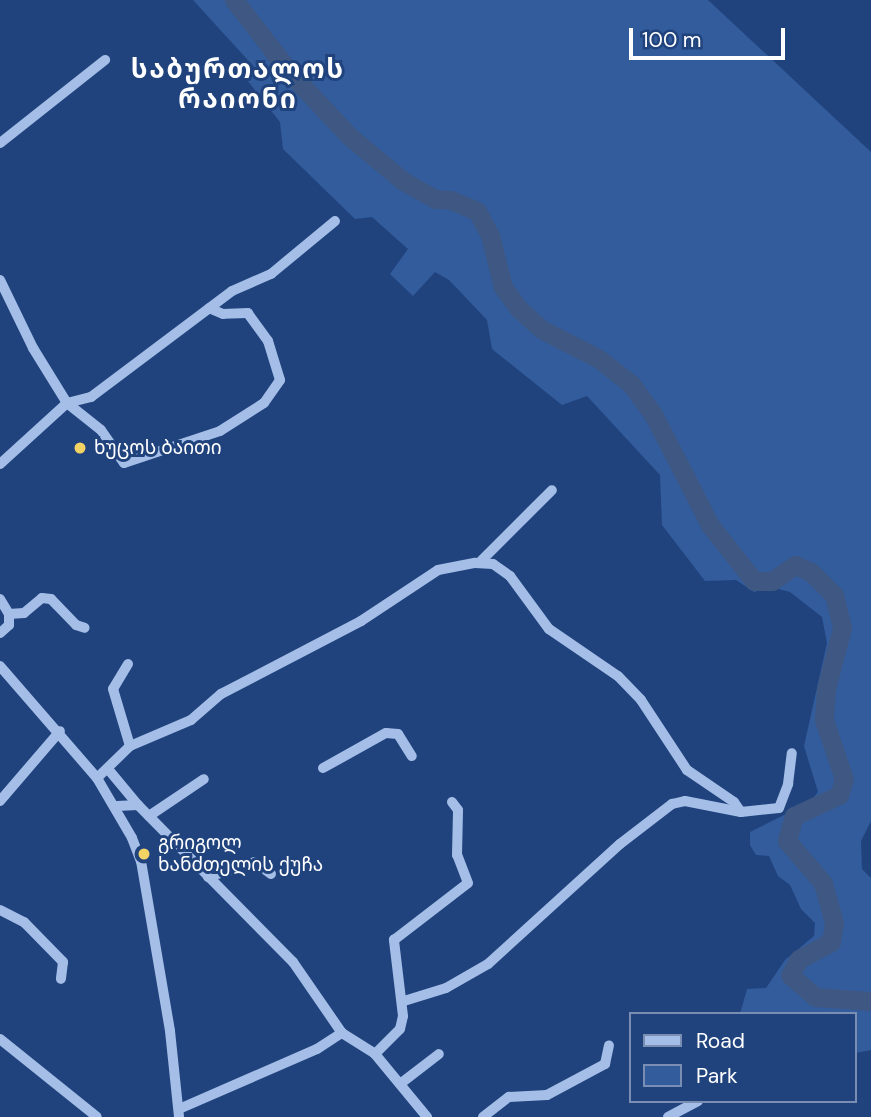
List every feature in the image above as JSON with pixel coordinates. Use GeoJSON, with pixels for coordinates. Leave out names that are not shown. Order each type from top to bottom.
{"type":"FeatureCollection","features":[{"type":"Feature","properties":{"kind":"street"},"geometry":{"type":"LineString","coordinates":[[0,143],[106,60]]}},
{"type":"Feature","properties":{"kind":"street"},"geometry":{"type":"LineString","coordinates":[[0,464],[67,403],[91,397],[232,291],[271,274],[335,221]]}},
{"type":"Feature","properties":{"kind":"street"},"geometry":{"type":"LineString","coordinates":[[0,280],[33,348],[67,403],[101,430],[124,463],[208,436],[254,412],[281,380],[268,341],[248,313],[223,314],[209,308]]}},
{"type":"Feature","properties":{"kind":"street"},"geometry":{"type":"LineString","coordinates":[[479,563],[552,490]]}},
{"type":"Feature","properties":{"kind":"street"},"geometry":{"type":"LineString","coordinates":[[97,778],[130,746],[191,720],[221,694],[361,621],[438,570],[479,563],[493,564],[510,576],[549,629],[618,676],[641,700],[687,770],[734,802],[741,812]]}},
{"type":"Feature","properties":{"kind":"street"},"geometry":{"type":"LineString","coordinates":[[9,614],[24,612],[42,598],[51,599],[76,625],[85,628]]}},
{"type":"Feature","properties":{"kind":"street"},"geometry":{"type":"LineString","coordinates":[[0,599],[9,614],[9,625],[0,633]]}},
{"type":"Feature","properties":{"kind":"street"},"geometry":{"type":"LineString","coordinates":[[128,664],[113,689],[130,746]]}},
{"type":"Feature","properties":{"kind":"street"},"geometry":{"type":"LineString","coordinates":[[0,666],[60,731],[97,778],[117,806],[141,861],[179,1113],[317,1049],[342,1033]]}},
{"type":"Feature","properties":{"kind":"street"},"geometry":{"type":"LineString","coordinates":[[0,801],[60,731]]}},
{"type":"Feature","properties":{"kind":"street"},"geometry":{"type":"LineString","coordinates":[[323,768],[386,733],[398,734],[412,756]]}},
{"type":"Feature","properties":{"kind":"street"},"geometry":{"type":"LineString","coordinates":[[404,1001],[446,988],[488,964],[620,844],[671,804],[685,801],[757,814],[779,808],[792,753]]}},
{"type":"Feature","properties":{"kind":"street"},"geometry":{"type":"LineString","coordinates":[[107,769],[138,805],[293,962],[342,1033],[374,1054],[427,1117]]}},
{"type":"Feature","properties":{"kind":"street"},"geometry":{"type":"LineString","coordinates":[[149,816],[204,779]]}},
{"type":"Feature","properties":{"kind":"street"},"geometry":{"type":"LineString","coordinates":[[374,1054],[400,1030],[404,1001],[396,974],[400,965],[394,940],[468,883],[457,855],[458,810],[452,802]]}},
{"type":"Feature","properties":{"kind":"street"},"geometry":{"type":"LineString","coordinates":[[117,806],[138,805]]}},
{"type":"Feature","properties":{"kind":"street"},"geometry":{"type":"LineString","coordinates":[[208,877],[255,862],[271,874]]}},
{"type":"Feature","properties":{"kind":"street"},"geometry":{"type":"LineString","coordinates":[[0,911],[24,922],[63,962],[61,979]]}},
{"type":"Feature","properties":{"kind":"street"},"geometry":{"type":"LineString","coordinates":[[0,1039],[97,1117]]}},
{"type":"Feature","properties":{"kind":"street"},"geometry":{"type":"LineString","coordinates":[[484,1117],[509,1097],[547,1095],[605,1064],[609,1045]]}},
{"type":"Feature","properties":{"kind":"street"},"geometry":{"type":"LineString","coordinates":[[400,1084],[439,1055]]}},
{"type":"Feature","properties":{"kind":"street"},"geometry":{"type":"LineString","coordinates":[[668,1117],[694,1103]]}},
{"type":"Feature","properties":{"kind":"green space"},"geometry":{"type":"Polygon","coordinates":[[[193,0],[708,0],[871,152],[871,821],[861,841],[862,869],[871,878],[871,1050],[857,1053],[857,1012],[741,1012],[747,989],[766,988],[785,960],[814,936],[815,923],[801,909],[790,885],[778,876],[769,856],[756,855],[750,845],[750,832],[810,802],[818,792],[804,746],[827,643],[822,617],[790,592],[771,587],[754,592],[736,580],[705,581],[662,525],[660,475],[587,396],[562,405],[492,349],[487,320],[449,280],[435,272],[413,296],[390,274],[408,249],[372,217],[355,219],[283,149],[280,122],[247,80],[257,70],[193,0]]]}},
{"type":"Feature","properties":{"kind":"waterway"},"geometry":{"type":"LineString","coordinates":[[234,0],[292,75],[349,136],[403,181],[435,199],[451,200],[477,211],[490,235],[503,287],[518,308],[541,329],[599,359],[631,384],[653,414],[710,525],[754,581],[772,581],[795,565],[811,572],[834,595],[842,628],[826,689],[824,720],[844,779],[839,795],[794,816],[787,841],[823,883],[834,923],[831,942],[799,959],[790,975],[815,997],[871,1001]]}},
{"type":"Feature","properties":{"kind":"place","name":"ხუცოს ბაითი"},"geometry":{"type":"Point","coordinates":[80,448]}},
{"type":"Feature","properties":{"kind":"place","name":"გრიგოლ ხანძთელის ქუჩა"},"geometry":{"type":"Point","coordinates":[144,854]}},
{"type":"Feature","properties":{"kind":"district","name":"საბურთალოს რაიონი"},"geometry":{"type":"Point","coordinates":[238,85]}}]}
